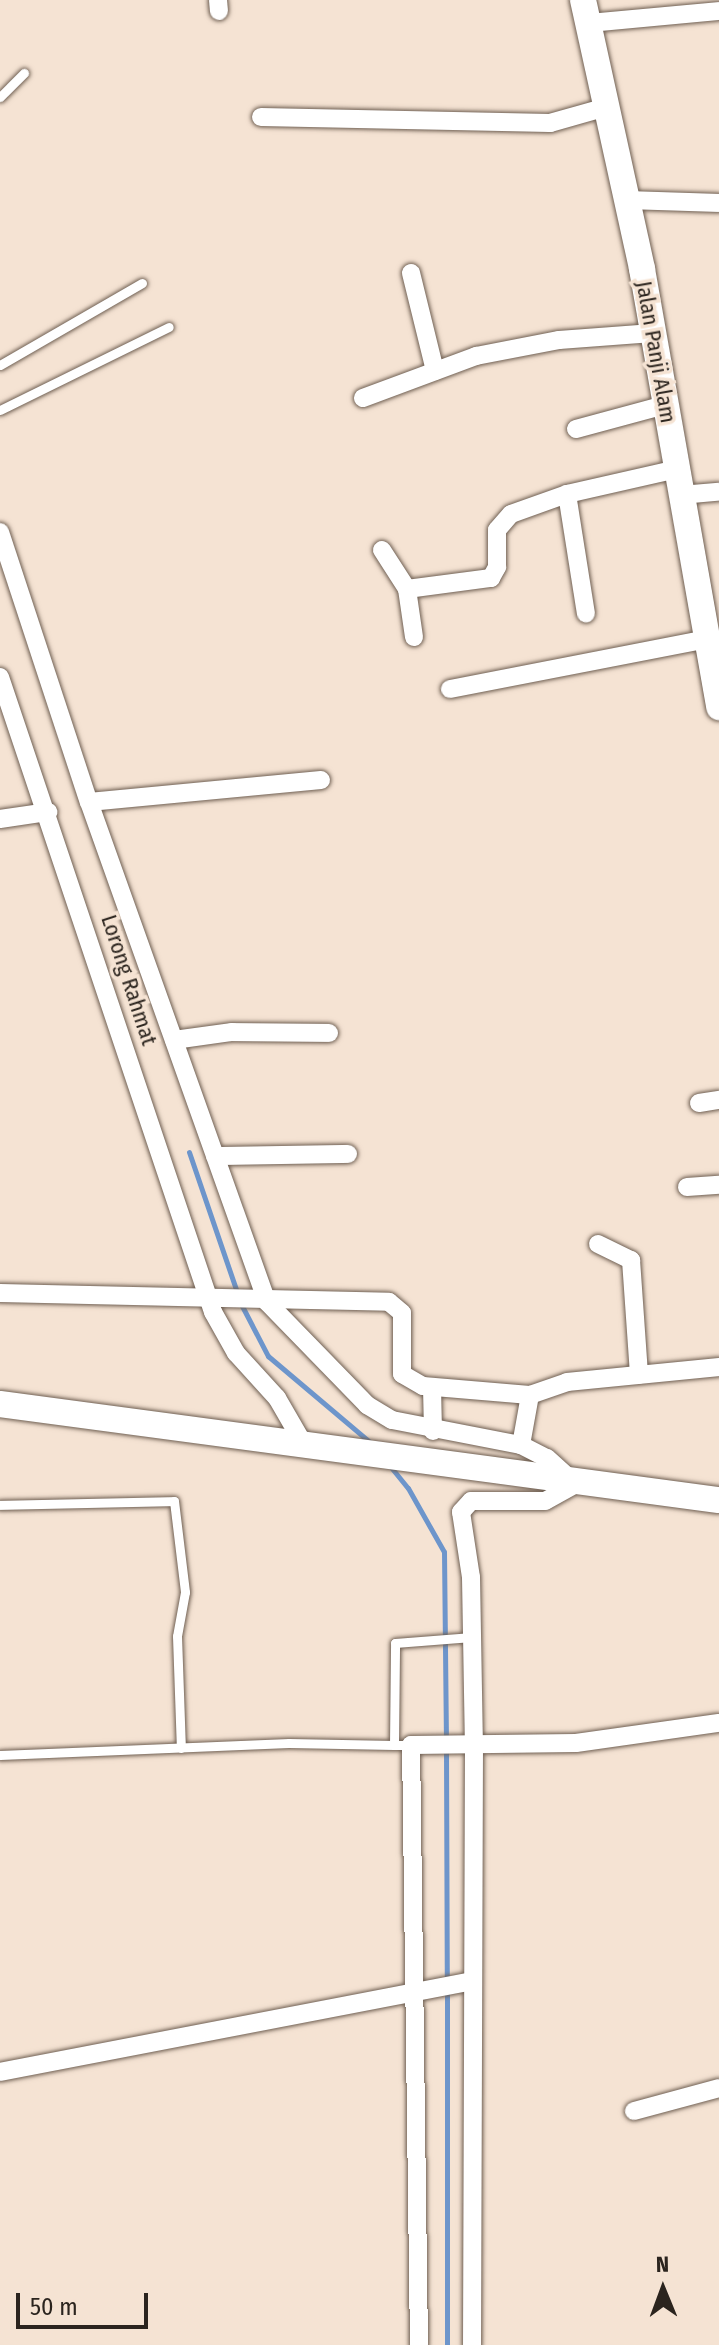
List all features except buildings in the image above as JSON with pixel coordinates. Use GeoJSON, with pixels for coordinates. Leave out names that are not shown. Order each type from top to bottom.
{"type":"FeatureCollection","features":[{"type":"Feature","properties":{"kind":"street"},"geometry":{"type":"LineString","coordinates":[[586,11],[719,11]]}},
{"type":"Feature","properties":{"kind":"street","name":"Jalan Panji Alam"},"geometry":{"type":"LineString","coordinates":[[586,11],[610,106],[681,495],[710,608],[708,639],[719,707]]}},
{"type":"Feature","properties":{"kind":"street"},"geometry":{"type":"LineString","coordinates":[[261,117],[550,123],[610,106]]}},
{"type":"Feature","properties":{"kind":"street"},"geometry":{"type":"LineString","coordinates":[[628,200],[719,203]]}},
{"type":"Feature","properties":{"kind":"street"},"geometry":{"type":"LineString","coordinates":[[411,273],[435,371]]}},
{"type":"Feature","properties":{"kind":"street"},"geometry":{"type":"LineString","coordinates":[[363,398],[476,356],[559,340],[653,333]]}},
{"type":"Feature","properties":{"kind":"street"},"geometry":{"type":"LineString","coordinates":[[576,429],[665,405]]}},
{"type":"Feature","properties":{"kind":"street"},"geometry":{"type":"LineString","coordinates":[[407,589],[491,578],[497,567],[497,530],[511,514],[567,494],[677,469]]}},
{"type":"Feature","properties":{"kind":"street"},"geometry":{"type":"LineString","coordinates":[[681,495],[719,492]]}},
{"type":"Feature","properties":{"kind":"street"},"geometry":{"type":"LineString","coordinates":[[567,494],[586,614]]}},
{"type":"Feature","properties":{"kind":"street"},"geometry":{"type":"LineString","coordinates":[[0,532],[89,802],[264,1302],[367,1405],[404,1425],[521,1445],[547,1458],[576,1484]]}},
{"type":"Feature","properties":{"kind":"street"},"geometry":{"type":"LineString","coordinates":[[382,550],[407,589],[414,637]]}},
{"type":"Feature","properties":{"kind":"street"},"geometry":{"type":"LineString","coordinates":[[450,689],[708,639]]}},
{"type":"Feature","properties":{"kind":"street","name":"Lorong Rahmat"},"geometry":{"type":"LineString","coordinates":[[0,677],[212,1299],[236,1353],[277,1398],[303,1443]]}},
{"type":"Feature","properties":{"kind":"street"},"geometry":{"type":"LineString","coordinates":[[89,802],[321,780]]}},
{"type":"Feature","properties":{"kind":"street"},"geometry":{"type":"LineString","coordinates":[[0,819],[48,812]]}},
{"type":"Feature","properties":{"kind":"street"},"geometry":{"type":"LineString","coordinates":[[174,1040],[232,1032],[329,1033]]}},
{"type":"Feature","properties":{"kind":"street"},"geometry":{"type":"LineString","coordinates":[[699,1103],[719,1100]]}},
{"type":"Feature","properties":{"kind":"street"},"geometry":{"type":"LineString","coordinates":[[215,1156],[348,1154]]}},
{"type":"Feature","properties":{"kind":"street"},"geometry":{"type":"LineString","coordinates":[[687,1187],[719,1185]]}},
{"type":"Feature","properties":{"kind":"street"},"geometry":{"type":"LineString","coordinates":[[598,1244],[631,1260],[639,1375]]}},
{"type":"Feature","properties":{"kind":"street"},"geometry":{"type":"LineString","coordinates":[[0,1293],[395,1303],[402,1313],[402,1374],[413,1384],[432,1387],[530,1395],[562,1382],[719,1367]]}},
{"type":"Feature","properties":{"kind":"street"},"geometry":{"type":"LineString","coordinates":[[432,1387],[433,1431]]}},
{"type":"Feature","properties":{"kind":"street"},"geometry":{"type":"LineString","coordinates":[[521,1445],[530,1395]]}},
{"type":"Feature","properties":{"kind":"street"},"geometry":{"type":"LineString","coordinates":[[0,1404],[354,1448],[576,1484],[719,1500]]}},
{"type":"Feature","properties":{"kind":"street"},"geometry":{"type":"LineString","coordinates":[[472,2345],[474,1744],[472,1637],[462,1506],[471,1501],[545,1501],[576,1484]]}},
{"type":"Feature","properties":{"kind":"street"},"geometry":{"type":"LineString","coordinates":[[419,2345],[403,1745],[619,1740],[719,1723]]}},
{"type":"Feature","properties":{"kind":"street"},"geometry":{"type":"LineString","coordinates":[[0,2072],[411,1990],[472,1981]]}},
{"type":"Feature","properties":{"kind":"street"},"geometry":{"type":"LineString","coordinates":[[634,2111],[719,2088]]}},
{"type":"Feature","properties":{"kind":"lane"},"geometry":{"type":"LineString","coordinates":[[0,97],[24,73]]}},
{"type":"Feature","properties":{"kind":"lane"},"geometry":{"type":"LineString","coordinates":[[0,365],[142,283]]}},
{"type":"Feature","properties":{"kind":"lane"},"geometry":{"type":"LineString","coordinates":[[0,410],[169,327]]}},
{"type":"Feature","properties":{"kind":"lane"},"geometry":{"type":"LineString","coordinates":[[0,1505],[174,1501],[185,1592],[177,1636],[181,1748]]}},
{"type":"Feature","properties":{"kind":"lane"},"geometry":{"type":"LineString","coordinates":[[0,1755],[181,1748],[403,1745],[395,1643],[421,1638],[472,1637]]}},
{"type":"Feature","properties":{"kind":"waterway"},"geometry":{"type":"LineString","coordinates":[[189,1152],[238,1295]]}},
{"type":"Feature","properties":{"kind":"waterway"},"geometry":{"type":"LineString","coordinates":[[241,1304],[268,1356],[371,1443]]}},
{"type":"Feature","properties":{"kind":"waterway"},"geometry":{"type":"LineString","coordinates":[[390,1466],[408,1488],[444,1552],[446,1740]]}},
{"type":"Feature","properties":{"kind":"waterway"},"geometry":{"type":"LineString","coordinates":[[446,1750],[447,1980]]}},
{"type":"Feature","properties":{"kind":"waterway"},"geometry":{"type":"LineString","coordinates":[[447,1990],[447,2345]]}}]}
